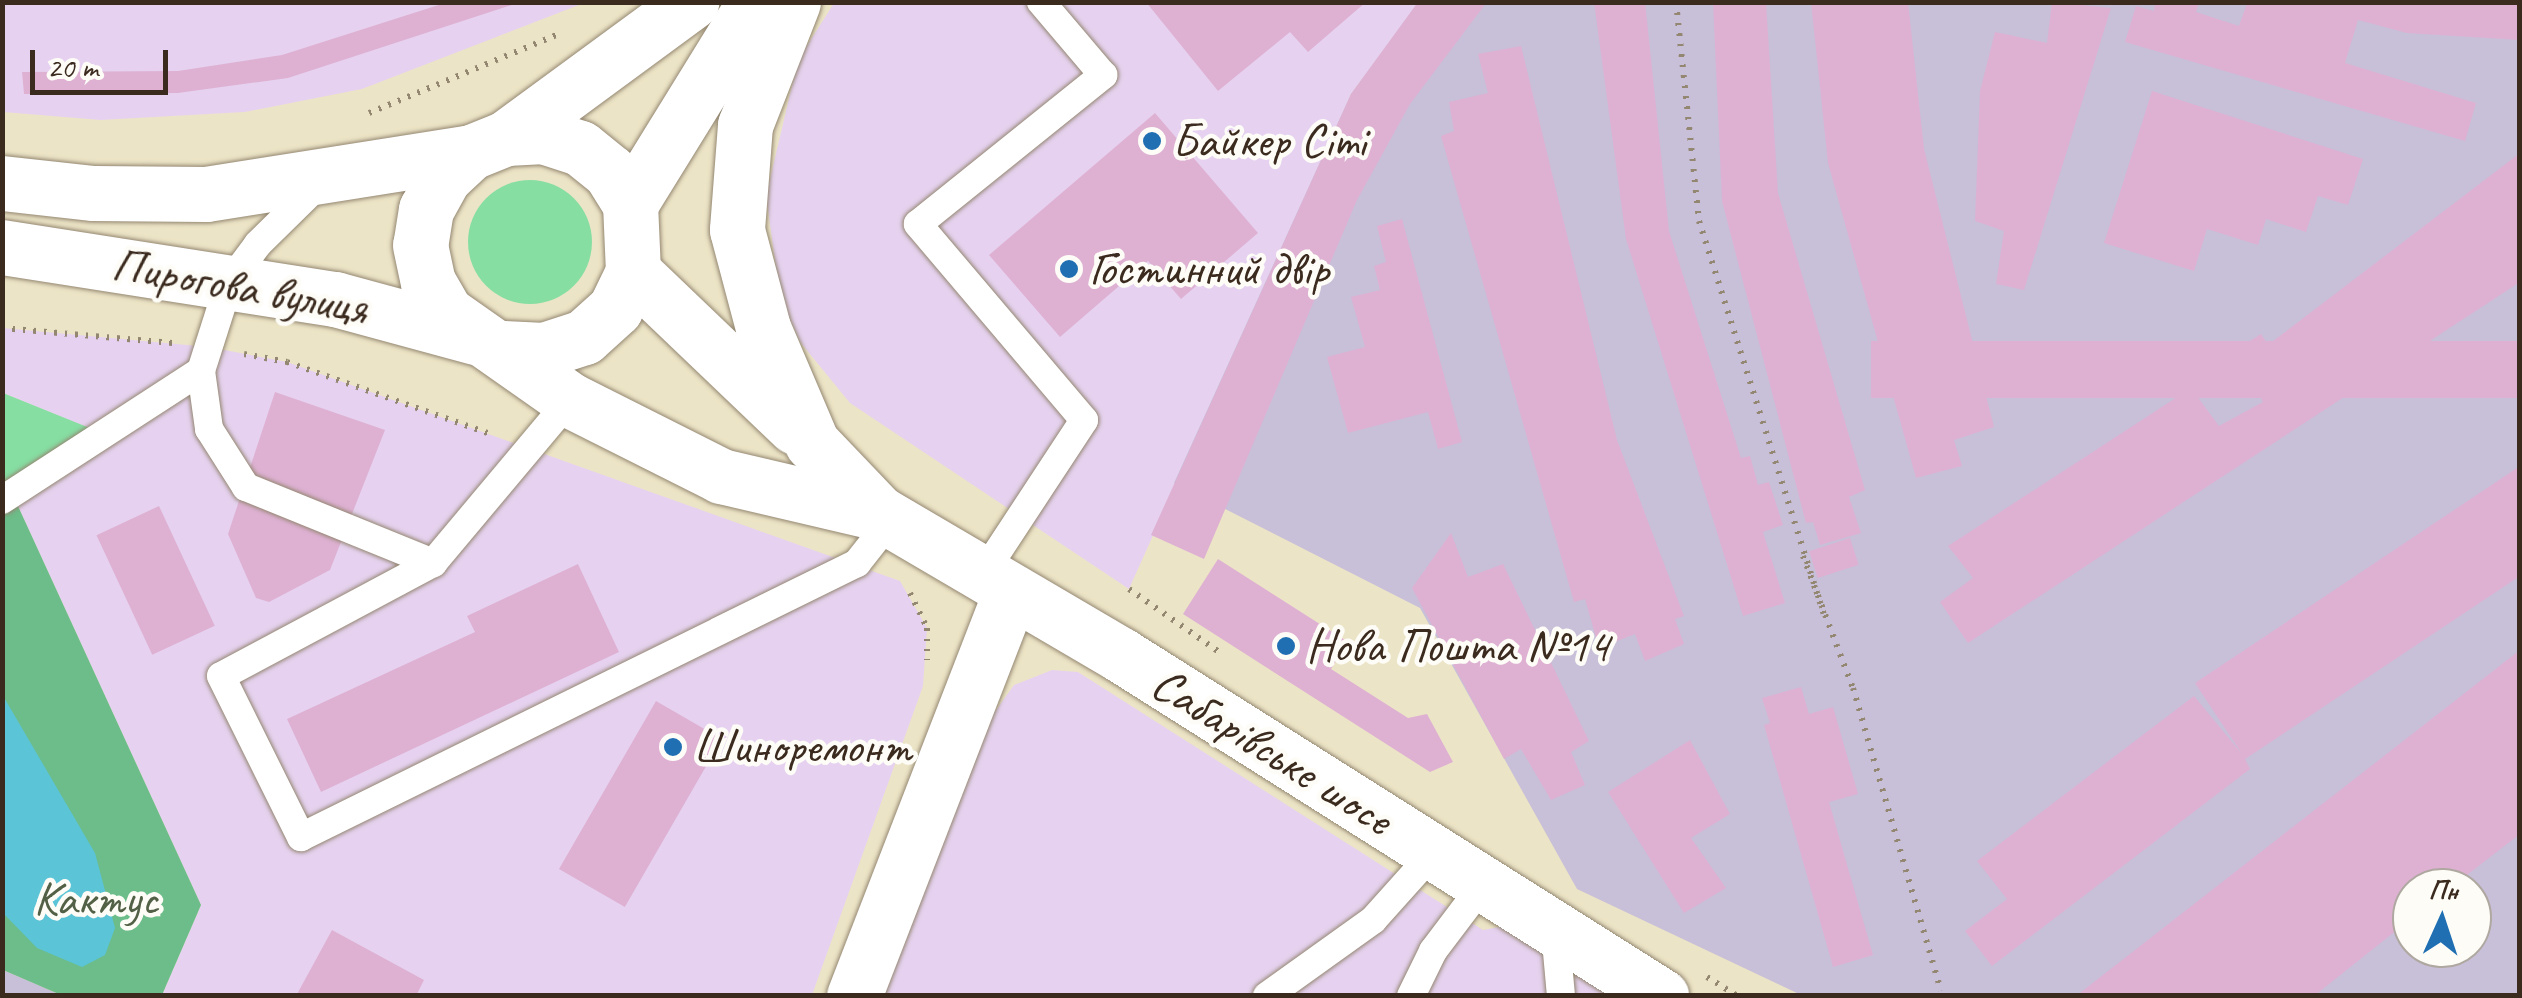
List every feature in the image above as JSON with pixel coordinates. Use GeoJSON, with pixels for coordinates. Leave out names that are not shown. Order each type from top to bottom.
{"type":"FeatureCollection","features":[{"type":"Feature","properties":{"kind":"street","name":"Пирогова вулиця"},"geometry":{"type":"LineString","coordinates":[[2,184],[150,195],[324,179],[489,145],[691,2]]}},
{"type":"Feature","properties":{"kind":"street"},"geometry":{"type":"LineString","coordinates":[[630,204],[754,2]]}},
{"type":"Feature","properties":{"kind":"street"},"geometry":{"type":"LineString","coordinates":[[793,2],[746,126],[738,230],[763,328],[812,443]]}},
{"type":"Feature","properties":{"kind":"street"},"geometry":{"type":"LineString","coordinates":[[489,343],[544,350],[584,336],[614,309],[633,272],[630,204],[610,172],[580,148],[544,136],[489,145],[444,177],[426,209],[420,246],[428,282],[446,313],[570,400],[720,476],[885,516]]}},
{"type":"Feature","properties":{"kind":"street","name":"Пирогова вулиця"},"geometry":{"type":"LineString","coordinates":[[2,247],[336,299],[489,343]]}},
{"type":"Feature","properties":{"kind":"street"},"geometry":{"type":"LineString","coordinates":[[633,272],[885,516]]}},
{"type":"Feature","properties":{"kind":"street","name":"Сабарівське шосе"},"geometry":{"type":"LineString","coordinates":[[885,516],[1434,852],[1661,996]]}},
{"type":"Feature","properties":{"kind":"street"},"geometry":{"type":"LineString","coordinates":[[854,996],[997,583]]}},
{"type":"Feature","properties":{"kind":"lane"},"geometry":{"type":"LineString","coordinates":[[997,583],[1084,420],[918,224],[1104,76],[1041,2]]}},
{"type":"Feature","properties":{"kind":"lane"},"geometry":{"type":"LineString","coordinates":[[324,179],[258,244],[230,283],[201,371],[209,430],[246,487],[433,563]]}},
{"type":"Feature","properties":{"kind":"lane"},"geometry":{"type":"LineString","coordinates":[[2,500],[201,371]]}},
{"type":"Feature","properties":{"kind":"lane"},"geometry":{"type":"LineString","coordinates":[[570,400],[433,563],[221,676],[301,836],[857,563],[885,516]]}},
{"type":"Feature","properties":{"kind":"lane"},"geometry":{"type":"LineString","coordinates":[[1267,996],[1373,920],[1434,852]]}},
{"type":"Feature","properties":{"kind":"lane"},"geometry":{"type":"LineString","coordinates":[[1411,996],[1434,951],[1483,885]]}},
{"type":"Feature","properties":{"kind":"lane"},"geometry":{"type":"LineString","coordinates":[[1555,928],[1562,996]]}},
{"type":"Feature","properties":{"kind":"path"},"geometry":{"type":"LineString","coordinates":[[1676,2],[1699,222],[1824,614]]}},
{"type":"Feature","properties":{"kind":"path"},"geometry":{"type":"LineString","coordinates":[[349,118],[435,90],[560,33]]}},
{"type":"Feature","properties":{"kind":"path"},"geometry":{"type":"LineString","coordinates":[[1804,556],[1853,688],[1940,990]]}},
{"type":"Feature","properties":{"kind":"shaded area"},"geometry":{"type":"Polygon","coordinates":[[[2,3],[584,3],[362,89],[245,112],[101,120],[3,112],[2,3]]]}},
{"type":"Feature","properties":{"kind":"shaded area"},"geometry":{"type":"Polygon","coordinates":[[[834,3],[1418,3],[1351,94],[1129,589],[850,403],[800,342],[780,297],[766,196],[798,60],[834,3]]]}},
{"type":"Feature","properties":{"kind":"shaded area"},"geometry":{"type":"Polygon","coordinates":[[[1418,3],[2519,3],[2519,995],[1801,995],[1577,889],[1420,608],[1174,483],[1351,94],[1418,3]]]}},
{"type":"Feature","properties":{"kind":"shaded area"},"geometry":{"type":"Polygon","coordinates":[[[2,328],[209,347],[287,362],[900,581],[927,628],[923,686],[812,995],[162,995],[201,905],[12,493],[106,435],[3,393],[2,328]]]}},
{"type":"Feature","properties":{"kind":"shaded area"},"geometry":{"type":"Polygon","coordinates":[[[1052,670],[1078,672],[1483,930],[1540,919],[1661,996],[882,996],[994,713],[1014,685],[1052,670]]]}},
{"type":"Feature","properties":{"kind":"shaded area"},"geometry":{"type":"Polygon","coordinates":[[[3,970],[61,995],[3,995],[3,970]]]}},
{"type":"Feature","properties":{"kind":"green space"},"geometry":{"type":"Polygon","coordinates":[[[530,180],[554,184],[574,198],[588,218],[592,242],[588,266],[574,286],[554,300],[530,304],[506,300],[486,286],[472,266],[468,242],[472,218],[486,198],[506,184],[530,180]]]}},
{"type":"Feature","properties":{"kind":"green space"},"geometry":{"type":"Polygon","coordinates":[[[3,393],[107,435],[3,500],[3,393]]]}},
{"type":"Feature","properties":{"kind":"green space","name":"Кактус"},"geometry":{"type":"Polygon","coordinates":[[[12,493],[201,905],[162,995],[61,995],[3,970],[2,500],[12,493]]]}},
{"type":"Feature","properties":{"kind":"water"},"geometry":{"type":"Polygon","coordinates":[[[2,694],[95,853],[115,928],[105,955],[82,967],[37,948],[3,913],[2,694]]]}},
{"type":"Feature","properties":{"kind":"building"},"geometry":{"type":"Polygon","coordinates":[[[448,2],[518,3],[288,78],[178,93],[24,94],[22,72],[178,71],[282,55],[448,2]]]}},
{"type":"Feature","properties":{"kind":"building"},"geometry":{"type":"Polygon","coordinates":[[[1146,2],[1366,2],[1308,52],[1290,32],[1218,91],[1146,2]]]}},
{"type":"Feature","properties":{"kind":"building"},"geometry":{"type":"Polygon","coordinates":[[[1418,2],[1487,2],[1410,104],[1357,200],[1204,559],[1151,535],[1351,94],[1418,2]]]}},
{"type":"Feature","properties":{"kind":"building"},"geometry":{"type":"Polygon","coordinates":[[[1594,2],[1645,2],[1669,231],[1741,458],[1750,456],[1758,485],[1769,482],[1783,525],[1763,532],[1785,603],[1743,616],[1626,239],[1594,2]]]}},
{"type":"Feature","properties":{"kind":"building"},"geometry":{"type":"Polygon","coordinates":[[[1713,2],[1766,2],[1778,193],[1865,490],[1849,497],[1861,533],[1820,545],[1813,522],[1806,523],[1722,201],[1713,2]]]}},
{"type":"Feature","properties":{"kind":"building"},"geometry":{"type":"Polygon","coordinates":[[[1811,2],[1908,2],[1924,149],[1994,427],[1954,440],[1962,466],[1916,478],[1828,163],[1811,2]]]}},
{"type":"Feature","properties":{"kind":"building"},"geometry":{"type":"Polygon","coordinates":[[[2052,2],[2111,8],[2024,290],[1996,284],[2004,231],[1975,221],[1980,91],[1995,32],[2047,43],[2052,2]]]}},
{"type":"Feature","properties":{"kind":"building"},"geometry":{"type":"Polygon","coordinates":[[[2155,2],[2199,2],[2196,12],[2239,26],[2247,3],[2520,3],[2520,40],[2407,33],[2358,20],[2345,63],[2476,103],[2465,141],[2125,42],[2136,6],[2154,11],[2155,2]]]}},
{"type":"Feature","properties":{"kind":"building"},"geometry":{"type":"Polygon","coordinates":[[[1521,46],[1617,440],[1684,616],[1675,619],[1684,644],[1645,661],[1635,634],[1599,648],[1585,599],[1574,602],[1441,136],[1454,131],[1449,102],[1488,93],[1478,54],[1521,46]]]}},
{"type":"Feature","properties":{"kind":"building"},"geometry":{"type":"Polygon","coordinates":[[[2152,91],[2363,159],[2348,205],[2318,196],[2306,232],[2266,219],[2258,245],[2207,229],[2194,271],[2104,243],[2152,91]]]}},
{"type":"Feature","properties":{"kind":"building"},"geometry":{"type":"Polygon","coordinates":[[[1155,113],[1258,233],[1181,299],[1148,261],[1060,337],[989,255],[1155,113]]]}},
{"type":"Feature","properties":{"kind":"building"},"geometry":{"type":"Polygon","coordinates":[[[2520,153],[2520,282],[1968,643],[1940,602],[1973,578],[1948,546],[2191,388],[2219,426],[2263,402],[2234,351],[2261,334],[2268,345],[2520,153]]]}},
{"type":"Feature","properties":{"kind":"building"},"geometry":{"type":"Polygon","coordinates":[[[1402,219],[1462,442],[1438,449],[1428,412],[1348,433],[1327,357],[1365,347],[1351,297],[1380,290],[1374,266],[1386,262],[1377,226],[1402,219]]]}},
{"type":"Feature","properties":{"kind":"building"},"geometry":{"type":"Polygon","coordinates":[[[1871,341],[2520,341],[2520,398],[1871,398],[1871,341]]]}},
{"type":"Feature","properties":{"kind":"building"},"geometry":{"type":"Polygon","coordinates":[[[275,392],[385,430],[330,570],[269,602],[256,598],[228,534],[275,392]]]}},
{"type":"Feature","properties":{"kind":"building"},"geometry":{"type":"Polygon","coordinates":[[[2520,466],[2520,576],[2245,759],[2250,769],[1992,966],[1965,931],[2007,899],[1977,861],[2194,696],[2242,754],[2195,683],[2520,466]]]}},
{"type":"Feature","properties":{"kind":"building"},"geometry":{"type":"Polygon","coordinates":[[[159,506],[215,626],[152,655],[96,535],[159,506]]]}},
{"type":"Feature","properties":{"kind":"building"},"geometry":{"type":"Polygon","coordinates":[[[1451,533],[1468,577],[1503,564],[1589,741],[1571,752],[1585,785],[1551,800],[1521,749],[1504,759],[1412,588],[1451,533]]]}},
{"type":"Feature","properties":{"kind":"building"},"geometry":{"type":"Polygon","coordinates":[[[1850,538],[1859,565],[1818,578],[1809,551],[1850,538]]]}},
{"type":"Feature","properties":{"kind":"building"},"geometry":{"type":"Polygon","coordinates":[[[1218,559],[1348,642],[1331,669],[1408,718],[1427,714],[1453,762],[1430,772],[1183,614],[1218,559]]]}},
{"type":"Feature","properties":{"kind":"building"},"geometry":{"type":"Polygon","coordinates":[[[578,564],[619,652],[321,792],[287,719],[475,632],[467,616],[578,564]]]}},
{"type":"Feature","properties":{"kind":"building"},"geometry":{"type":"Polygon","coordinates":[[[2520,650],[2520,834],[2476,868],[2392,868],[2392,934],[2314,996],[2076,996],[2520,650]]]}},
{"type":"Feature","properties":{"kind":"building"},"geometry":{"type":"Polygon","coordinates":[[[1801,687],[1809,714],[1833,707],[1858,794],[1829,802],[1873,955],[1833,967],[1764,725],[1770,723],[1762,698],[1801,687]]]}},
{"type":"Feature","properties":{"kind":"building"},"geometry":{"type":"Polygon","coordinates":[[[656,701],[722,739],[625,907],[559,869],[656,701]]]}},
{"type":"Feature","properties":{"kind":"building"},"geometry":{"type":"Polygon","coordinates":[[[1690,740],[1730,814],[1691,838],[1726,888],[1684,913],[1608,792],[1690,740]]]}},
{"type":"Feature","properties":{"kind":"building"},"geometry":{"type":"Polygon","coordinates":[[[332,930],[424,980],[416,996],[296,996],[332,930]]]}},
{"type":"Feature","properties":{"kind":"place","name":"Байкер Сіті"},"geometry":{"type":"Point","coordinates":[1152,141]}},
{"type":"Feature","properties":{"kind":"place","name":"Гостинний двір"},"geometry":{"type":"Point","coordinates":[1069,269]}},
{"type":"Feature","properties":{"kind":"place","name":"Нова Пошта №14"},"geometry":{"type":"Point","coordinates":[1286,646]}},
{"type":"Feature","properties":{"kind":"place","name":"Шиноремонт"},"geometry":{"type":"Point","coordinates":[673,747]}}]}
